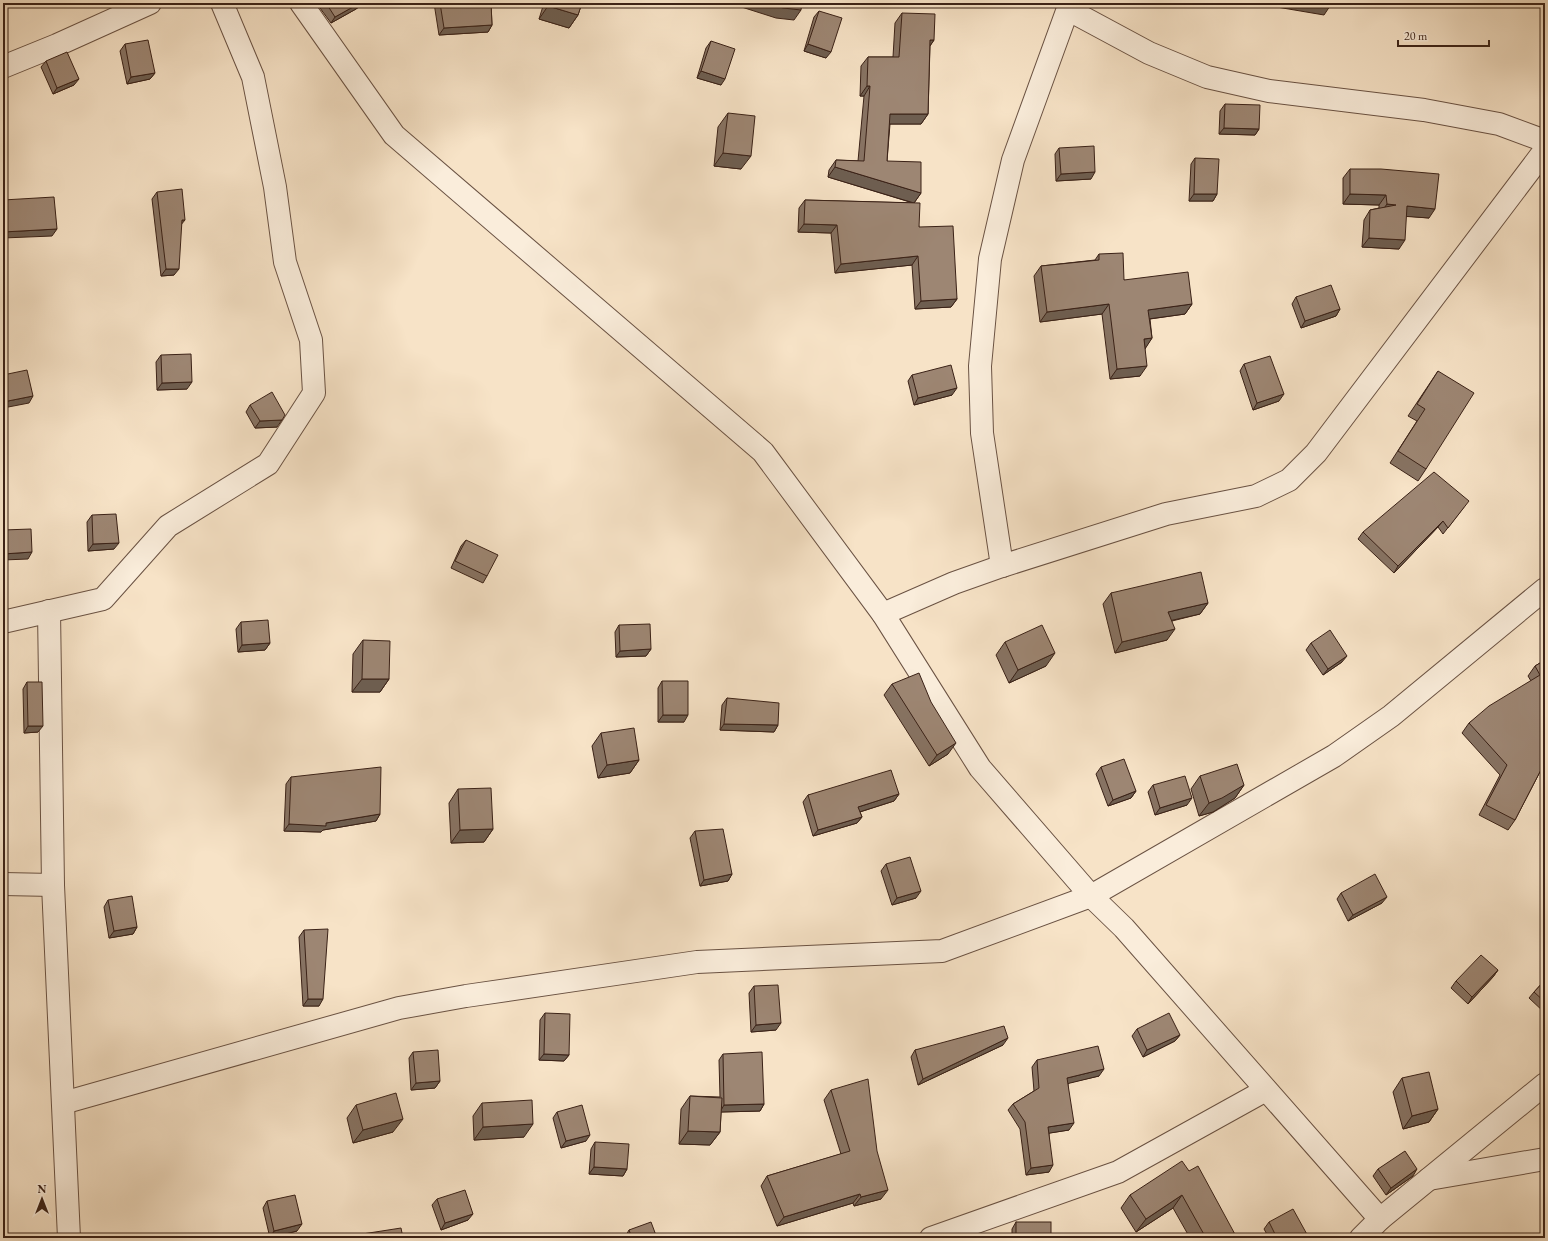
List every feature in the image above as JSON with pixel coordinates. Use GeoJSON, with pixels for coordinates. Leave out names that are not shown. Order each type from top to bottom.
{"type":"FeatureCollection","features":[{"type":"Feature","properties":{"kind":"street"},"geometry":{"type":"LineString","coordinates":[[3,67],[57,45],[150,3]]}},
{"type":"Feature","properties":{"kind":"street"},"geometry":{"type":"LineString","coordinates":[[3,622],[103,599],[168,526],[268,464],[314,394],[311,340],[285,262],[275,187],[253,77],[222,3]]}},
{"type":"Feature","properties":{"kind":"street"},"geometry":{"type":"LineString","coordinates":[[301,3],[394,135],[763,452],[883,614],[980,768],[1090,896],[1124,928],[1380,1219]]}},
{"type":"Feature","properties":{"kind":"street"},"geometry":{"type":"LineString","coordinates":[[1002,566],[981,425],[980,366],[990,259],[1013,160],[1069,6],[1149,53],[1207,77],[1270,92],[1424,110],[1499,124],[1545,141]]}},
{"type":"Feature","properties":{"kind":"street"},"geometry":{"type":"LineString","coordinates":[[883,614],[954,583],[1002,566],[1166,514],[1256,496],[1289,480],[1316,453],[1545,150]]}},
{"type":"Feature","properties":{"kind":"street"},"geometry":{"type":"LineString","coordinates":[[63,1103],[399,1008],[474,995],[697,962],[942,951],[1090,896],[1334,756],[1391,716],[1545,589]]}},
{"type":"Feature","properties":{"kind":"street"},"geometry":{"type":"LineString","coordinates":[[49,611],[53,885],[68,1238]]}},
{"type":"Feature","properties":{"kind":"street"},"geometry":{"type":"LineString","coordinates":[[3,884],[53,885]]}},
{"type":"Feature","properties":{"kind":"street"},"geometry":{"type":"LineString","coordinates":[[1361,1238],[1380,1219],[1545,1084]]}},
{"type":"Feature","properties":{"kind":"street"},"geometry":{"type":"LineString","coordinates":[[931,1238],[1118,1172],[1266,1090]]}},
{"type":"Feature","properties":{"kind":"street"},"geometry":{"type":"LineString","coordinates":[[1428,1180],[1545,1159]]}},
{"type":"Feature","properties":{"kind":"building"},"geometry":{"type":"Polygon","coordinates":[[[326,3],[360,3],[335,17],[326,3]]]}},
{"type":"Feature","properties":{"kind":"building"},"geometry":{"type":"Polygon","coordinates":[[[440,3],[491,3],[492,25],[444,28],[440,3]]]}},
{"type":"Feature","properties":{"kind":"building"},"geometry":{"type":"Polygon","coordinates":[[[549,3],[582,3],[578,15],[548,6],[549,3]]]}},
{"type":"Feature","properties":{"kind":"building"},"geometry":{"type":"Polygon","coordinates":[[[767,3],[802,3],[801,10],[783,8],[767,3]]]}},
{"type":"Feature","properties":{"kind":"building"},"geometry":{"type":"Polygon","coordinates":[[[1313,3],[1331,3],[1330,6],[1313,3]]]}},
{"type":"Feature","properties":{"kind":"building"},"geometry":{"type":"Polygon","coordinates":[[[819,11],[842,18],[831,52],[808,44],[819,11]]]}},
{"type":"Feature","properties":{"kind":"building"},"geometry":{"type":"Polygon","coordinates":[[[902,13],[935,14],[934,40],[930,40],[928,114],[890,114],[887,161],[921,162],[921,193],[835,167],[836,160],[864,161],[870,86],[867,86],[868,57],[899,57],[902,13]]]}},
{"type":"Feature","properties":{"kind":"building"},"geometry":{"type":"Polygon","coordinates":[[[148,40],[155,73],[131,77],[125,44],[148,40]]]}},
{"type":"Feature","properties":{"kind":"building"},"geometry":{"type":"Polygon","coordinates":[[[711,41],[735,49],[725,79],[701,71],[711,41]]]}},
{"type":"Feature","properties":{"kind":"building"},"geometry":{"type":"Polygon","coordinates":[[[67,52],[79,79],[57,88],[46,61],[67,52]]]}},
{"type":"Feature","properties":{"kind":"building"},"geometry":{"type":"Polygon","coordinates":[[[1225,104],[1260,105],[1259,129],[1224,128],[1225,104]]]}},
{"type":"Feature","properties":{"kind":"building"},"geometry":{"type":"Polygon","coordinates":[[[728,113],[755,116],[751,156],[723,153],[728,113]]]}},
{"type":"Feature","properties":{"kind":"building"},"geometry":{"type":"Polygon","coordinates":[[[1094,146],[1095,172],[1061,174],[1059,148],[1094,146]]]}},
{"type":"Feature","properties":{"kind":"building"},"geometry":{"type":"Polygon","coordinates":[[[1195,158],[1219,159],[1217,194],[1194,194],[1195,158]]]}},
{"type":"Feature","properties":{"kind":"building"},"geometry":{"type":"Polygon","coordinates":[[[1350,169],[1381,169],[1439,174],[1435,209],[1407,206],[1405,240],[1369,238],[1370,210],[1396,205],[1387,204],[1386,195],[1350,194],[1350,169]]]}},
{"type":"Feature","properties":{"kind":"building"},"geometry":{"type":"Polygon","coordinates":[[[182,189],[185,220],[182,220],[179,269],[166,269],[157,192],[182,189]]]}},
{"type":"Feature","properties":{"kind":"building"},"geometry":{"type":"Polygon","coordinates":[[[54,197],[57,229],[3,232],[3,200],[54,197]]]}},
{"type":"Feature","properties":{"kind":"building"},"geometry":{"type":"Polygon","coordinates":[[[805,200],[920,203],[919,227],[953,226],[957,299],[921,301],[918,256],[841,264],[837,225],[804,224],[805,200]]]}},
{"type":"Feature","properties":{"kind":"building"},"geometry":{"type":"Polygon","coordinates":[[[1123,253],[1124,280],[1188,272],[1192,304],[1148,310],[1152,338],[1144,339],[1147,366],[1117,369],[1109,304],[1047,312],[1041,266],[1099,260],[1099,254],[1123,253]]]}},
{"type":"Feature","properties":{"kind":"building"},"geometry":{"type":"Polygon","coordinates":[[[1331,285],[1340,309],[1305,321],[1296,297],[1331,285]]]}},
{"type":"Feature","properties":{"kind":"building"},"geometry":{"type":"Polygon","coordinates":[[[191,354],[192,382],[162,383],[161,355],[191,354]]]}},
{"type":"Feature","properties":{"kind":"building"},"geometry":{"type":"Polygon","coordinates":[[[1270,356],[1284,394],[1257,403],[1244,364],[1270,356]]]}},
{"type":"Feature","properties":{"kind":"building"},"geometry":{"type":"Polygon","coordinates":[[[951,365],[957,388],[918,398],[912,375],[951,365]]]}},
{"type":"Feature","properties":{"kind":"building"},"geometry":{"type":"Polygon","coordinates":[[[27,370],[33,396],[3,402],[3,375],[27,370]]]}},
{"type":"Feature","properties":{"kind":"building"},"geometry":{"type":"Polygon","coordinates":[[[1438,371],[1474,393],[1426,469],[1398,451],[1425,409],[1417,404],[1438,371]]]}},
{"type":"Feature","properties":{"kind":"building"},"geometry":{"type":"Polygon","coordinates":[[[272,392],[285,415],[282,420],[260,421],[250,405],[272,392]]]}},
{"type":"Feature","properties":{"kind":"building"},"geometry":{"type":"Polygon","coordinates":[[[1434,472],[1469,501],[1448,528],[1443,521],[1398,566],[1363,532],[1434,472]]]}},
{"type":"Feature","properties":{"kind":"building"},"geometry":{"type":"Polygon","coordinates":[[[116,514],[119,543],[93,544],[92,515],[116,514]]]}},
{"type":"Feature","properties":{"kind":"building"},"geometry":{"type":"Polygon","coordinates":[[[31,529],[32,552],[3,554],[3,530],[31,529]]]}},
{"type":"Feature","properties":{"kind":"building"},"geometry":{"type":"Polygon","coordinates":[[[466,540],[498,555],[487,576],[455,561],[466,540]]]}},
{"type":"Feature","properties":{"kind":"building"},"geometry":{"type":"Polygon","coordinates":[[[1201,572],[1208,603],[1168,612],[1175,629],[1122,642],[1111,593],[1201,572]]]}},
{"type":"Feature","properties":{"kind":"building"},"geometry":{"type":"Polygon","coordinates":[[[268,620],[270,643],[242,645],[241,622],[268,620]]]}},
{"type":"Feature","properties":{"kind":"building"},"geometry":{"type":"Polygon","coordinates":[[[650,624],[651,649],[620,651],[619,625],[650,624]]]}},
{"type":"Feature","properties":{"kind":"building"},"geometry":{"type":"Polygon","coordinates":[[[1042,625],[1055,653],[1018,670],[1005,642],[1042,625]]]}},
{"type":"Feature","properties":{"kind":"building"},"geometry":{"type":"Polygon","coordinates":[[[1330,630],[1347,656],[1328,669],[1311,643],[1330,630]]]}},
{"type":"Feature","properties":{"kind":"building"},"geometry":{"type":"Polygon","coordinates":[[[363,640],[390,641],[389,679],[362,679],[363,640]]]}},
{"type":"Feature","properties":{"kind":"building"},"geometry":{"type":"Polygon","coordinates":[[[1545,660],[1545,762],[1515,820],[1486,805],[1507,765],[1469,723],[1489,706],[1540,675],[1535,666],[1545,660]]]}},
{"type":"Feature","properties":{"kind":"building"},"geometry":{"type":"Polygon","coordinates":[[[919,673],[931,702],[956,743],[937,755],[892,684],[919,673]]]}},
{"type":"Feature","properties":{"kind":"building"},"geometry":{"type":"Polygon","coordinates":[[[662,681],[688,681],[688,715],[663,715],[662,681]]]}},
{"type":"Feature","properties":{"kind":"building"},"geometry":{"type":"Polygon","coordinates":[[[27,682],[42,682],[43,726],[28,726],[27,682]]]}},
{"type":"Feature","properties":{"kind":"building"},"geometry":{"type":"Polygon","coordinates":[[[727,698],[779,703],[778,725],[724,724],[727,698]]]}},
{"type":"Feature","properties":{"kind":"building"},"geometry":{"type":"Polygon","coordinates":[[[634,728],[639,760],[607,765],[601,733],[634,728]]]}},
{"type":"Feature","properties":{"kind":"building"},"geometry":{"type":"Polygon","coordinates":[[[1124,759],[1136,791],[1113,800],[1101,767],[1124,759]]]}},
{"type":"Feature","properties":{"kind":"building"},"geometry":{"type":"Polygon","coordinates":[[[1237,764],[1244,785],[1222,798],[1209,803],[1200,776],[1237,764]]]}},
{"type":"Feature","properties":{"kind":"building"},"geometry":{"type":"Polygon","coordinates":[[[381,767],[380,814],[326,823],[326,826],[289,824],[291,777],[381,767]]]}},
{"type":"Feature","properties":{"kind":"building"},"geometry":{"type":"Polygon","coordinates":[[[891,770],[899,794],[858,807],[862,817],[818,830],[808,795],[891,770]]]}},
{"type":"Feature","properties":{"kind":"building"},"geometry":{"type":"Polygon","coordinates":[[[1185,776],[1192,798],[1160,808],[1153,785],[1185,776]]]}},
{"type":"Feature","properties":{"kind":"building"},"geometry":{"type":"Polygon","coordinates":[[[491,788],[493,829],[460,830],[458,789],[491,788]]]}},
{"type":"Feature","properties":{"kind":"building"},"geometry":{"type":"Polygon","coordinates":[[[723,829],[732,874],[704,880],[695,831],[723,829]]]}},
{"type":"Feature","properties":{"kind":"building"},"geometry":{"type":"Polygon","coordinates":[[[910,857],[921,891],[897,898],[886,864],[910,857]]]}},
{"type":"Feature","properties":{"kind":"building"},"geometry":{"type":"Polygon","coordinates":[[[1375,874],[1387,897],[1353,915],[1341,893],[1375,874]]]}},
{"type":"Feature","properties":{"kind":"building"},"geometry":{"type":"Polygon","coordinates":[[[132,896],[137,927],[114,931],[108,900],[132,896]]]}},
{"type":"Feature","properties":{"kind":"building"},"geometry":{"type":"Polygon","coordinates":[[[328,929],[323,999],[308,999],[304,930],[328,929]]]}},
{"type":"Feature","properties":{"kind":"building"},"geometry":{"type":"Polygon","coordinates":[[[1481,955],[1498,970],[1472,997],[1456,981],[1481,955]]]}},
{"type":"Feature","properties":{"kind":"building"},"geometry":{"type":"Polygon","coordinates":[[[1545,980],[1545,1002],[1534,992],[1545,980]]]}},
{"type":"Feature","properties":{"kind":"building"},"geometry":{"type":"Polygon","coordinates":[[[778,985],[781,1023],[756,1025],[754,986],[778,985]]]}},
{"type":"Feature","properties":{"kind":"building"},"geometry":{"type":"Polygon","coordinates":[[[545,1013],[570,1014],[569,1055],[544,1054],[545,1013]]]}},
{"type":"Feature","properties":{"kind":"building"},"geometry":{"type":"Polygon","coordinates":[[[1169,1013],[1180,1035],[1147,1050],[1137,1029],[1169,1013]]]}},
{"type":"Feature","properties":{"kind":"building"},"geometry":{"type":"Polygon","coordinates":[[[1004,1026],[1008,1038],[923,1079],[915,1050],[1004,1026]]]}},
{"type":"Feature","properties":{"kind":"building"},"geometry":{"type":"Polygon","coordinates":[[[1098,1046],[1104,1069],[1067,1078],[1074,1123],[1048,1127],[1053,1165],[1031,1168],[1025,1122],[1013,1104],[1039,1088],[1037,1060],[1098,1046]]]}},
{"type":"Feature","properties":{"kind":"building"},"geometry":{"type":"Polygon","coordinates":[[[438,1050],[440,1081],[416,1083],[413,1052],[438,1050]]]}},
{"type":"Feature","properties":{"kind":"building"},"geometry":{"type":"Polygon","coordinates":[[[762,1052],[764,1104],[724,1105],[723,1054],[762,1052]]]}},
{"type":"Feature","properties":{"kind":"building"},"geometry":{"type":"Polygon","coordinates":[[[1429,1072],[1438,1109],[1412,1116],[1402,1078],[1429,1072]]]}},
{"type":"Feature","properties":{"kind":"building"},"geometry":{"type":"Polygon","coordinates":[[[868,1079],[877,1151],[888,1190],[861,1197],[860,1194],[784,1217],[767,1176],[850,1151],[831,1090],[868,1079]]]}},
{"type":"Feature","properties":{"kind":"building"},"geometry":{"type":"Polygon","coordinates":[[[396,1093],[403,1119],[363,1130],[356,1105],[396,1093]]]}},
{"type":"Feature","properties":{"kind":"building"},"geometry":{"type":"Polygon","coordinates":[[[690,1096],[722,1098],[720,1132],[688,1131],[690,1096]]]}},
{"type":"Feature","properties":{"kind":"building"},"geometry":{"type":"Polygon","coordinates":[[[532,1100],[533,1124],[483,1127],[482,1103],[532,1100]]]}},
{"type":"Feature","properties":{"kind":"building"},"geometry":{"type":"Polygon","coordinates":[[[582,1105],[590,1135],[566,1141],[557,1112],[582,1105]]]}},
{"type":"Feature","properties":{"kind":"building"},"geometry":{"type":"Polygon","coordinates":[[[595,1142],[629,1144],[627,1169],[594,1167],[595,1142]]]}},
{"type":"Feature","properties":{"kind":"building"},"geometry":{"type":"Polygon","coordinates":[[[1405,1151],[1417,1169],[1391,1188],[1378,1169],[1405,1151]]]}},
{"type":"Feature","properties":{"kind":"building"},"geometry":{"type":"Polygon","coordinates":[[[1182,1161],[1189,1171],[1198,1166],[1237,1238],[1206,1238],[1182,1195],[1146,1219],[1130,1195],[1182,1161]]]}},
{"type":"Feature","properties":{"kind":"building"},"geometry":{"type":"Polygon","coordinates":[[[465,1190],[473,1214],[445,1223],[437,1199],[465,1190]]]}},
{"type":"Feature","properties":{"kind":"building"},"geometry":{"type":"Polygon","coordinates":[[[295,1195],[302,1224],[274,1231],[267,1201],[295,1195]]]}},
{"type":"Feature","properties":{"kind":"building"},"geometry":{"type":"Polygon","coordinates":[[[1293,1209],[1309,1238],[1277,1238],[1269,1222],[1293,1209]]]}},
{"type":"Feature","properties":{"kind":"building"},"geometry":{"type":"Polygon","coordinates":[[[651,1222],[657,1238],[632,1238],[629,1230],[651,1222]]]}},
{"type":"Feature","properties":{"kind":"building"},"geometry":{"type":"Polygon","coordinates":[[[1016,1222],[1051,1222],[1051,1238],[1016,1238],[1016,1222]]]}},
{"type":"Feature","properties":{"kind":"building"},"geometry":{"type":"Polygon","coordinates":[[[401,1228],[403,1238],[356,1238],[356,1235],[401,1228]]]}},
{"type":"Feature","properties":{"kind":"building"},"geometry":{"type":"Polygon","coordinates":[[[201,1234],[202,1238],[188,1238],[201,1234]]]}}]}
